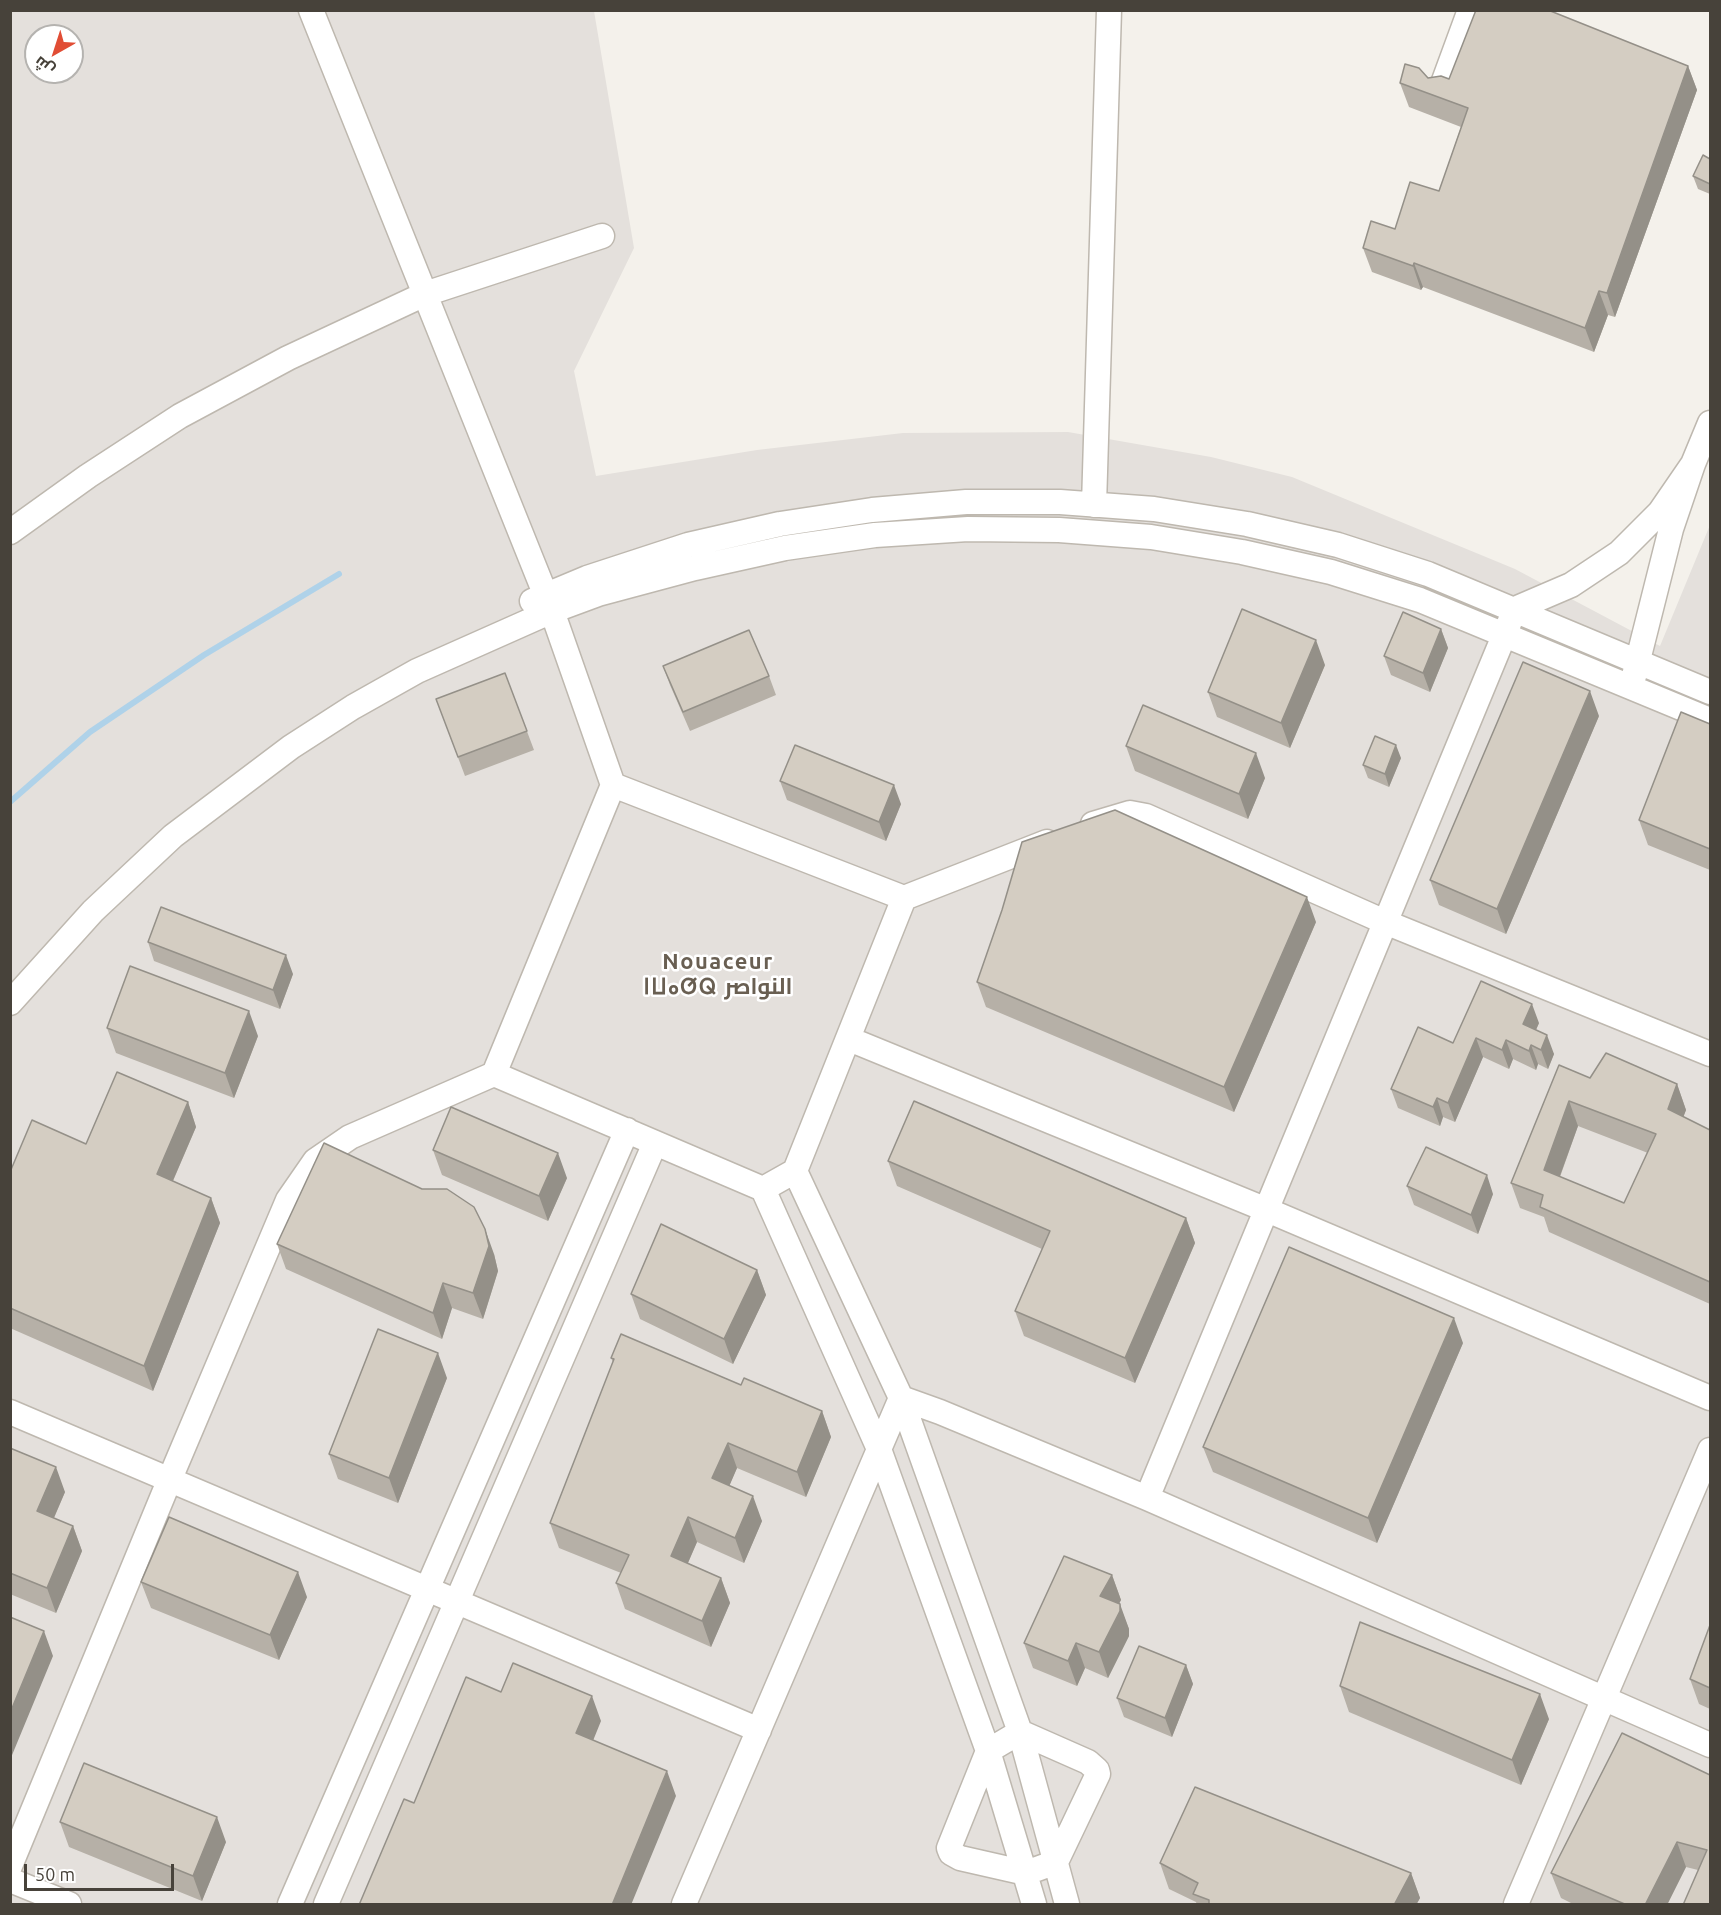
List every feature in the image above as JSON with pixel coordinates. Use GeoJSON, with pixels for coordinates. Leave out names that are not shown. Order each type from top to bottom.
{"type":"FeatureCollection","features":[{"type":"Feature","properties":{"kind":"street"},"geometry":{"type":"LineString","coordinates":[[10,1866],[288,1200],[315,1161],[350,1137],[494,1074],[614,785],[549,603],[311,10]]}},
{"type":"Feature","properties":{"kind":"street"},"geometry":{"type":"LineString","coordinates":[[1095,505],[1109,10]]}},
{"type":"Feature","properties":{"kind":"street"},"geometry":{"type":"LineString","coordinates":[[1441,89],[1470,10]]}},
{"type":"Feature","properties":{"kind":"street"},"geometry":{"type":"LineString","coordinates":[[10,532],[88,476],[180,416],[288,358],[425,294],[602,236]]}},
{"type":"Feature","properties":{"kind":"street"},"geometry":{"type":"LineString","coordinates":[[1631,687],[1671,529],[1710,423]]}},
{"type":"Feature","properties":{"kind":"street"},"geometry":{"type":"LineString","coordinates":[[1147,1498],[1515,609],[1571,585],[1619,552],[1660,512],[1693,464]]}},
{"type":"Feature","properties":{"kind":"street"},"geometry":{"type":"LineString","coordinates":[[13,989],[81,899],[168,830],[352,707],[549,603],[587,578],[677,549],[780,524],[872,510],[966,502],[1095,505],[1154,509],[1247,524],[1338,546],[1428,574],[1710,692]]}},
{"type":"Feature","properties":{"kind":"street"},"geometry":{"type":"LineString","coordinates":[[549,603],[598,594],[695,568],[784,548],[910,533],[968,529],[1059,530],[1151,537],[1242,552],[1332,572],[1398,593],[1505,633],[1710,720]]}},
{"type":"Feature","properties":{"kind":"street"},"geometry":{"type":"LineString","coordinates":[[614,785],[904,898],[1114,816],[1130,813],[1146,816],[1384,922],[1710,1054]]}},
{"type":"Feature","properties":{"kind":"street"},"geometry":{"type":"LineString","coordinates":[[764,1189],[795,1171],[904,898]]}},
{"type":"Feature","properties":{"kind":"street"},"geometry":{"type":"LineString","coordinates":[[849,1039],[1267,1210],[1710,1398]]}},
{"type":"Feature","properties":{"kind":"street"},"geometry":{"type":"LineString","coordinates":[[494,1074],[764,1189],[879,1449],[988,1751],[1034,1905]]}},
{"type":"Feature","properties":{"kind":"street"},"geometry":{"type":"LineString","coordinates":[[290,1905],[627,1130]]}},
{"type":"Feature","properties":{"kind":"street"},"geometry":{"type":"LineString","coordinates":[[326,1905],[655,1143]]}},
{"type":"Feature","properties":{"kind":"street"},"geometry":{"type":"LineString","coordinates":[[795,1171],[901,1398],[1020,1732],[1066,1905]]}},
{"type":"Feature","properties":{"kind":"street"},"geometry":{"type":"LineString","coordinates":[[684,1905],[901,1398]]}},
{"type":"Feature","properties":{"kind":"street"},"geometry":{"type":"LineString","coordinates":[[901,1398],[1147,1498],[1710,1745]]}},
{"type":"Feature","properties":{"kind":"street"},"geometry":{"type":"LineString","coordinates":[[10,1412],[169,1481],[427,1587],[759,1730]]}},
{"type":"Feature","properties":{"kind":"street"},"geometry":{"type":"LineString","coordinates":[[1516,1905],[1710,1450]]}},
{"type":"Feature","properties":{"kind":"street"},"geometry":{"type":"LineString","coordinates":[[1020,1732],[1088,1762],[1097,1770],[1096,1779],[1056,1862],[1026,1873],[960,1858],[951,1853],[949,1848],[988,1751],[1020,1732]]}},
{"type":"Feature","properties":{"kind":"street"},"geometry":{"type":"LineString","coordinates":[[10,1880],[69,1905]]}},
{"type":"Feature","properties":{"kind":"shaded area"},"geometry":{"type":"Polygon","coordinates":[[[11,11],[594,11],[634,248],[574,371],[596,476],[757,450],[903,433],[1068,432],[1211,457],[1292,477],[1515,569],[1660,646],[1710,525],[1710,1904],[11,1904],[11,11]]]}},
{"type":"Feature","properties":{"kind":"building"},"geometry":{"type":"Polygon","coordinates":[[[1476,10],[1548,10],[1688,66],[1607,293],[1599,291],[1585,328],[1414,263],[1413,266],[1363,248],[1371,221],[1395,229],[1410,182],[1439,191],[1468,108],[1400,83],[1405,64],[1419,68],[1428,78],[1441,76],[1449,79],[1476,10]]]}},
{"type":"Feature","properties":{"kind":"building"},"geometry":{"type":"Polygon","coordinates":[[[1703,155],[1710,159],[1710,184],[1693,176],[1703,155]]]}},
{"type":"Feature","properties":{"kind":"building"},"geometry":{"type":"Polygon","coordinates":[[[1242,609],[1316,640],[1281,723],[1208,692],[1242,609]]]}},
{"type":"Feature","properties":{"kind":"building"},"geometry":{"type":"Polygon","coordinates":[[[1403,612],[1441,629],[1423,673],[1384,656],[1403,612]]]}},
{"type":"Feature","properties":{"kind":"building"},"geometry":{"type":"Polygon","coordinates":[[[749,630],[769,676],[683,712],[663,666],[749,630]]]}},
{"type":"Feature","properties":{"kind":"building"},"geometry":{"type":"Polygon","coordinates":[[[1523,662],[1590,691],[1497,909],[1430,880],[1523,662]]]}},
{"type":"Feature","properties":{"kind":"building"},"geometry":{"type":"Polygon","coordinates":[[[505,673],[527,731],[458,757],[436,699],[505,673]]]}},
{"type":"Feature","properties":{"kind":"building"},"geometry":{"type":"Polygon","coordinates":[[[1143,705],[1256,753],[1239,794],[1126,746],[1143,705]]]}},
{"type":"Feature","properties":{"kind":"building"},"geometry":{"type":"Polygon","coordinates":[[[1681,712],[1710,724],[1710,849],[1639,820],[1681,712]]]}},
{"type":"Feature","properties":{"kind":"building"},"geometry":{"type":"Polygon","coordinates":[[[1375,736],[1396,745],[1385,774],[1363,765],[1375,736]]]}},
{"type":"Feature","properties":{"kind":"building"},"geometry":{"type":"Polygon","coordinates":[[[795,745],[894,785],[879,822],[780,781],[795,745]]]}},
{"type":"Feature","properties":{"kind":"building"},"geometry":{"type":"Polygon","coordinates":[[[1115,810],[1307,897],[1224,1087],[977,982],[1022,842],[1115,810]]]}},
{"type":"Feature","properties":{"kind":"building"},"geometry":{"type":"Polygon","coordinates":[[[161,907],[286,955],[273,990],[148,942],[161,907]]]}},
{"type":"Feature","properties":{"kind":"building"},"geometry":{"type":"Polygon","coordinates":[[[130,966],[249,1011],[225,1073],[107,1028],[130,966]]]}},
{"type":"Feature","properties":{"kind":"building"},"geometry":{"type":"Polygon","coordinates":[[[1481,981],[1532,1004],[1523,1024],[1547,1035],[1541,1050],[1531,1045],[1529,1051],[1506,1040],[1502,1050],[1476,1038],[1448,1103],[1437,1098],[1433,1107],[1391,1089],[1418,1027],[1453,1043],[1481,981]]]}},
{"type":"Feature","properties":{"kind":"building"},"geometry":{"type":"Polygon","coordinates":[[[1606,1053],[1677,1084],[1668,1109],[1710,1130],[1710,1282],[1540,1207],[1543,1195],[1511,1183],[1559,1065],[1590,1078],[1606,1053]],[[1569,1101],[1544,1170],[1624,1203],[1656,1134],[1569,1101]]]}},
{"type":"Feature","properties":{"kind":"building"},"geometry":{"type":"Polygon","coordinates":[[[117,1072],[188,1102],[157,1174],[211,1198],[144,1366],[10,1308],[10,1172],[32,1120],[86,1144],[117,1072]]]}},
{"type":"Feature","properties":{"kind":"building"},"geometry":{"type":"Polygon","coordinates":[[[914,1101],[1186,1218],[1125,1358],[1015,1311],[1050,1231],[888,1161],[914,1101]]]}},
{"type":"Feature","properties":{"kind":"building"},"geometry":{"type":"Polygon","coordinates":[[[451,1107],[558,1153],[539,1196],[433,1150],[451,1107]]]}},
{"type":"Feature","properties":{"kind":"building"},"geometry":{"type":"Polygon","coordinates":[[[324,1143],[422,1189],[447,1189],[474,1207],[485,1229],[489,1246],[473,1293],[443,1283],[433,1313],[277,1244],[324,1143]]]}},
{"type":"Feature","properties":{"kind":"building"},"geometry":{"type":"Polygon","coordinates":[[[1426,1147],[1487,1175],[1471,1215],[1407,1186],[1426,1147]]]}},
{"type":"Feature","properties":{"kind":"building"},"geometry":{"type":"Polygon","coordinates":[[[661,1224],[757,1270],[724,1339],[631,1294],[661,1224]]]}},
{"type":"Feature","properties":{"kind":"building"},"geometry":{"type":"Polygon","coordinates":[[[1289,1247],[1454,1318],[1368,1518],[1203,1447],[1289,1247]]]}},
{"type":"Feature","properties":{"kind":"building"},"geometry":{"type":"Polygon","coordinates":[[[378,1329],[438,1353],[389,1478],[329,1454],[378,1329]]]}},
{"type":"Feature","properties":{"kind":"building"},"geometry":{"type":"Polygon","coordinates":[[[621,1334],[741,1385],[744,1378],[822,1411],[797,1472],[728,1443],[712,1478],[753,1496],[735,1538],[688,1517],[671,1556],[721,1578],[702,1621],[616,1583],[629,1555],[550,1523],[614,1359],[611,1358],[621,1334]]]}},
{"type":"Feature","properties":{"kind":"building"},"geometry":{"type":"Polygon","coordinates":[[[10,1448],[56,1467],[37,1511],[73,1526],[47,1588],[10,1573],[10,1448]]]}},
{"type":"Feature","properties":{"kind":"building"},"geometry":{"type":"Polygon","coordinates":[[[169,1517],[298,1572],[270,1635],[141,1582],[169,1517]]]}},
{"type":"Feature","properties":{"kind":"building"},"geometry":{"type":"Polygon","coordinates":[[[1064,1556],[1112,1575],[1100,1596],[1120,1604],[1120,1611],[1099,1652],[1076,1643],[1068,1661],[1024,1643],[1064,1556]]]}},
{"type":"Feature","properties":{"kind":"building"},"geometry":{"type":"Polygon","coordinates":[[[10,1617],[44,1631],[10,1713],[10,1617]]]}},
{"type":"Feature","properties":{"kind":"building"},"geometry":{"type":"Polygon","coordinates":[[[1360,1622],[1540,1694],[1512,1760],[1340,1686],[1360,1622]]]}},
{"type":"Feature","properties":{"kind":"building"},"geometry":{"type":"Polygon","coordinates":[[[1710,1625],[1710,1688],[1690,1679],[1710,1625]]]}},
{"type":"Feature","properties":{"kind":"building"},"geometry":{"type":"Polygon","coordinates":[[[1139,1646],[1186,1665],[1165,1718],[1117,1698],[1139,1646]]]}},
{"type":"Feature","properties":{"kind":"building"},"geometry":{"type":"Polygon","coordinates":[[[513,1663],[592,1696],[576,1733],[667,1771],[612,1905],[359,1905],[404,1799],[414,1803],[466,1677],[501,1692],[513,1663]]]}},
{"type":"Feature","properties":{"kind":"building"},"geometry":{"type":"Polygon","coordinates":[[[1622,1733],[1710,1775],[1710,1905],[1683,1905],[1707,1850],[1677,1842],[1645,1905],[1627,1905],[1551,1873],[1622,1733]]]}},
{"type":"Feature","properties":{"kind":"building"},"geometry":{"type":"Polygon","coordinates":[[[84,1763],[217,1817],[193,1876],[60,1822],[84,1763]]]}},
{"type":"Feature","properties":{"kind":"building"},"geometry":{"type":"Polygon","coordinates":[[[1195,1787],[1411,1873],[1394,1905],[1209,1905],[1209,1900],[1193,1894],[1198,1883],[1160,1863],[1195,1787]]]}},
{"type":"Feature","properties":{"kind":"waterway"},"geometry":{"type":"LineString","coordinates":[[10,802],[90,732],[204,655],[339,574]]}},
{"type":"Feature","properties":{"kind":"district","name":"Nouaceur ⵏⵡⴰⵚⵕ النواصر"},"geometry":{"type":"Point","coordinates":[718,974]}}]}
